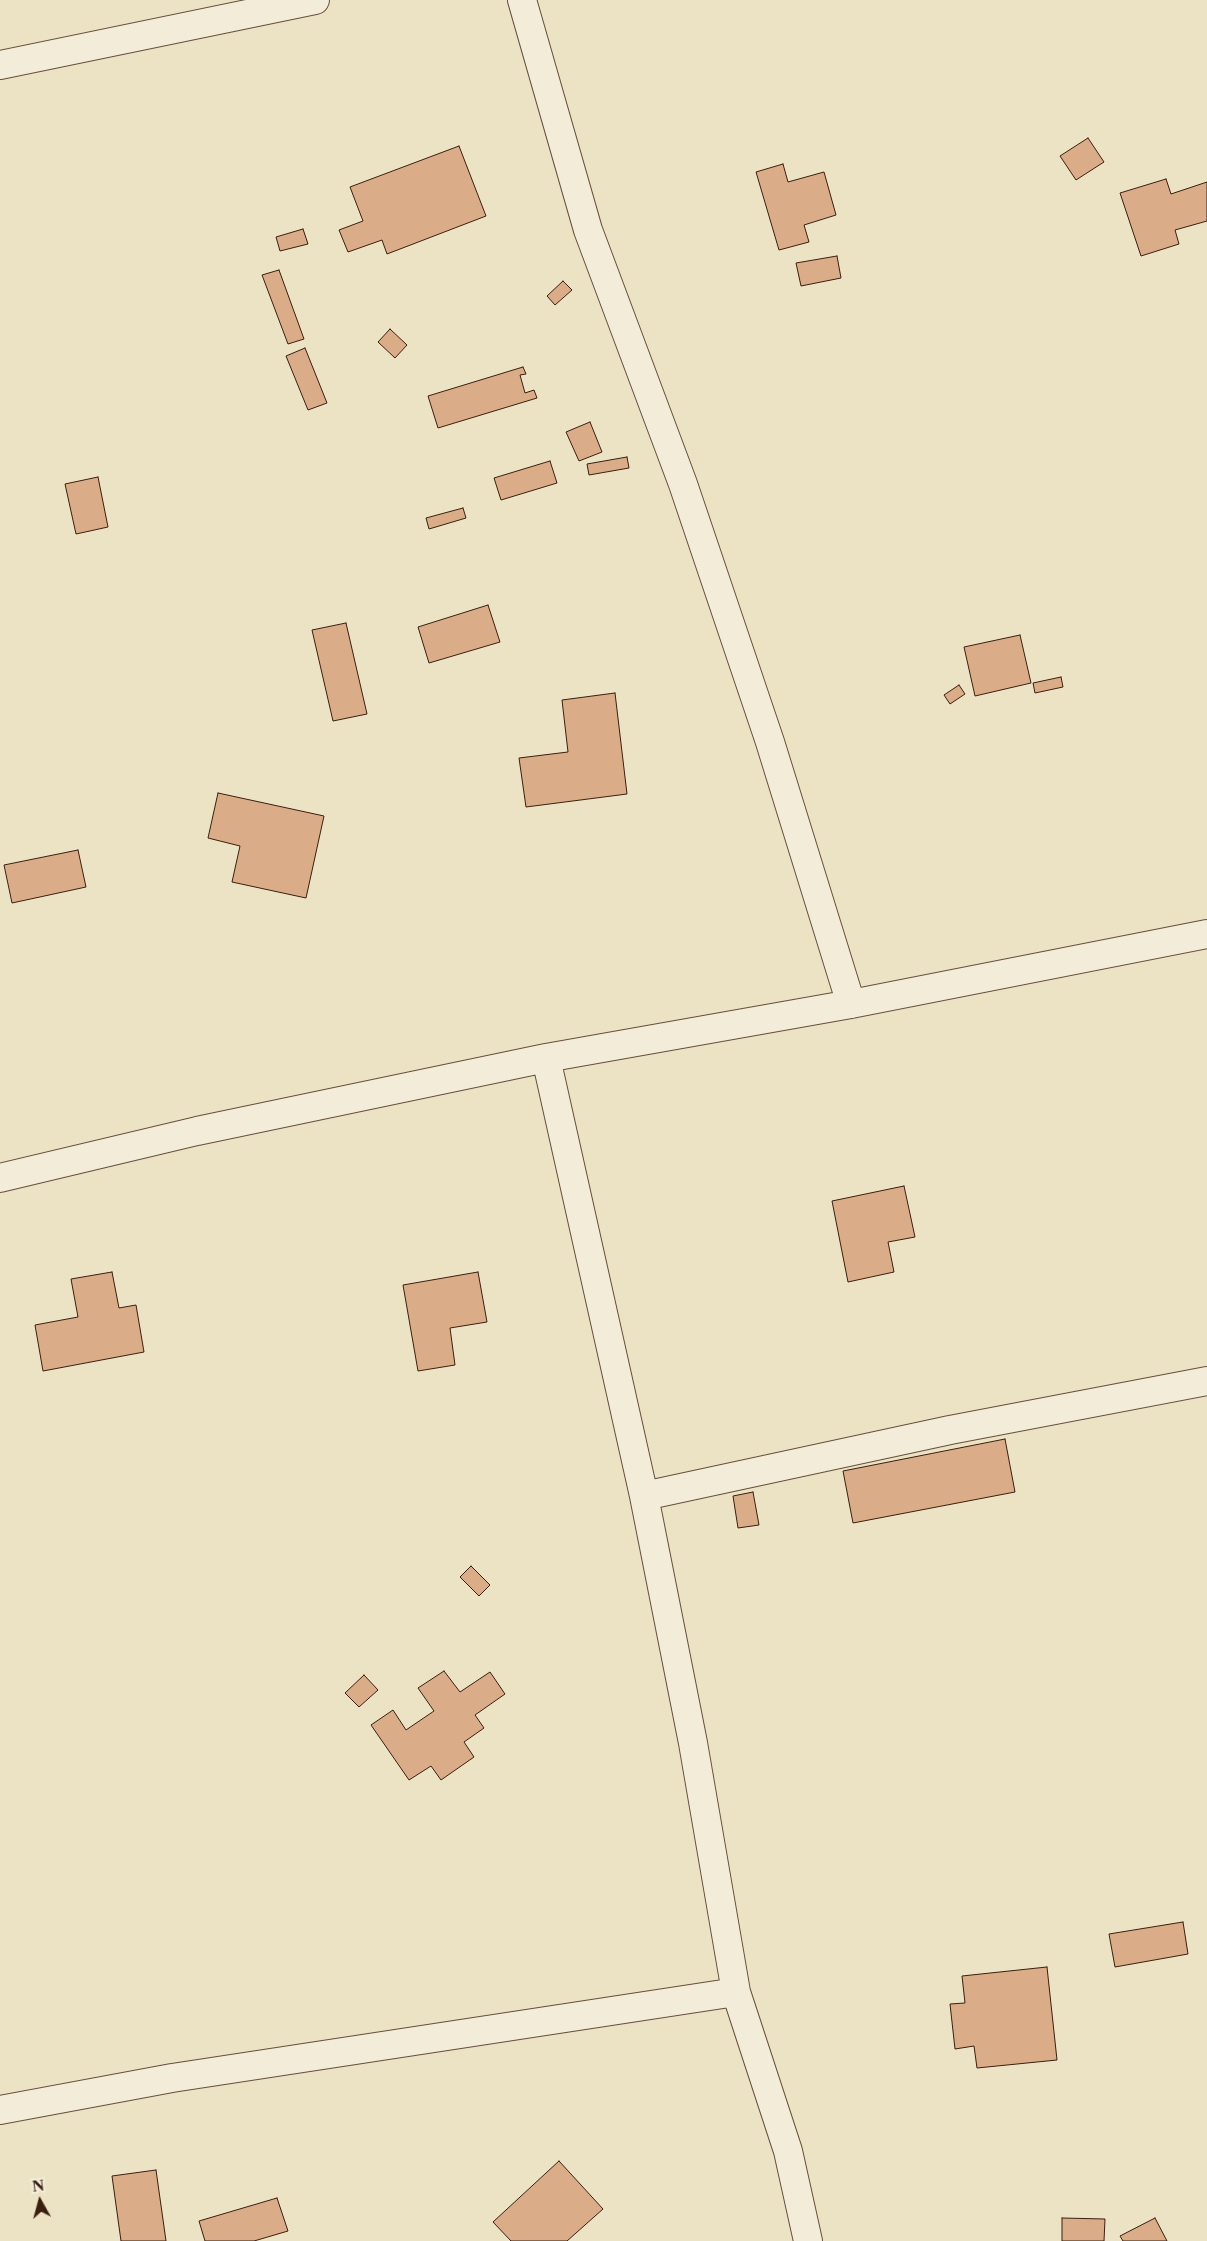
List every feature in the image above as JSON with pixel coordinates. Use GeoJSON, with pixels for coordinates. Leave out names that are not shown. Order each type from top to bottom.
{"type":"FeatureCollection","features":[{"type":"Feature","properties":{"kind":"street"},"geometry":{"type":"LineString","coordinates":[[0,64],[315,0]]}},
{"type":"Feature","properties":{"kind":"street"},"geometry":{"type":"LineString","coordinates":[[522,0],[588,230],[683,484],[770,742],[851,1004]]}},
{"type":"Feature","properties":{"kind":"street"},"geometry":{"type":"LineString","coordinates":[[0,1178],[197,1131],[546,1058],[851,1004],[1207,934]]}},
{"type":"Feature","properties":{"kind":"street"},"geometry":{"type":"LineString","coordinates":[[546,1058],[644,1496],[692,1743],[736,1992],[788,2151],[808,2241]]}},
{"type":"Feature","properties":{"kind":"street"},"geometry":{"type":"LineString","coordinates":[[644,1496],[950,1430],[1207,1381]]}},
{"type":"Feature","properties":{"kind":"street"},"geometry":{"type":"LineString","coordinates":[[0,2110],[172,2078],[736,1992]]}},
{"type":"Feature","properties":{"kind":"building"},"geometry":{"type":"Polygon","coordinates":[[[1088,138],[1104,162],[1076,180],[1060,156],[1088,138]]]}},
{"type":"Feature","properties":{"kind":"building"},"geometry":{"type":"Polygon","coordinates":[[[459,146],[486,216],[387,254],[382,240],[348,252],[339,230],[363,221],[350,187],[459,146]]]}},
{"type":"Feature","properties":{"kind":"building"},"geometry":{"type":"Polygon","coordinates":[[[783,164],[788,182],[824,172],[836,215],[804,225],[809,242],[779,250],[756,172],[783,164]]]}},
{"type":"Feature","properties":{"kind":"building"},"geometry":{"type":"Polygon","coordinates":[[[1166,179],[1171,194],[1207,182],[1207,221],[1175,230],[1179,244],[1141,256],[1120,193],[1166,179]]]}},
{"type":"Feature","properties":{"kind":"building"},"geometry":{"type":"Polygon","coordinates":[[[303,229],[308,244],[280,251],[276,237],[303,229]]]}},
{"type":"Feature","properties":{"kind":"building"},"geometry":{"type":"Polygon","coordinates":[[[837,256],[841,278],[801,286],[796,263],[837,256]]]}},
{"type":"Feature","properties":{"kind":"building"},"geometry":{"type":"Polygon","coordinates":[[[279,270],[304,339],[288,344],[262,275],[279,270]]]}},
{"type":"Feature","properties":{"kind":"building"},"geometry":{"type":"Polygon","coordinates":[[[563,281],[572,290],[555,305],[547,296],[563,281]]]}},
{"type":"Feature","properties":{"kind":"building"},"geometry":{"type":"Polygon","coordinates":[[[390,329],[407,345],[395,358],[378,342],[390,329]]]}},
{"type":"Feature","properties":{"kind":"building"},"geometry":{"type":"Polygon","coordinates":[[[305,348],[327,403],[308,410],[286,356],[305,348]]]}},
{"type":"Feature","properties":{"kind":"building"},"geometry":{"type":"Polygon","coordinates":[[[523,367],[526,374],[520,375],[525,393],[534,390],[537,398],[438,428],[428,396],[523,367]]]}},
{"type":"Feature","properties":{"kind":"building"},"geometry":{"type":"Polygon","coordinates":[[[590,422],[602,452],[579,461],[566,432],[590,422]]]}},
{"type":"Feature","properties":{"kind":"building"},"geometry":{"type":"Polygon","coordinates":[[[627,457],[629,468],[589,475],[587,464],[627,457]]]}},
{"type":"Feature","properties":{"kind":"building"},"geometry":{"type":"Polygon","coordinates":[[[550,461],[557,483],[501,500],[494,478],[550,461]]]}},
{"type":"Feature","properties":{"kind":"building"},"geometry":{"type":"Polygon","coordinates":[[[98,477],[108,527],[76,534],[65,484],[98,477]]]}},
{"type":"Feature","properties":{"kind":"building"},"geometry":{"type":"Polygon","coordinates":[[[463,508],[466,518],[429,529],[426,518],[463,508]]]}},
{"type":"Feature","properties":{"kind":"building"},"geometry":{"type":"Polygon","coordinates":[[[488,605],[500,642],[429,663],[418,627],[488,605]]]}},
{"type":"Feature","properties":{"kind":"building"},"geometry":{"type":"Polygon","coordinates":[[[346,623],[367,714],[333,721],[312,630],[346,623]]]}},
{"type":"Feature","properties":{"kind":"building"},"geometry":{"type":"Polygon","coordinates":[[[1020,635],[1031,683],[975,696],[964,647],[1020,635]]]}},
{"type":"Feature","properties":{"kind":"building"},"geometry":{"type":"Polygon","coordinates":[[[1061,677],[1063,687],[1035,693],[1033,683],[1061,677]]]}},
{"type":"Feature","properties":{"kind":"building"},"geometry":{"type":"Polygon","coordinates":[[[959,685],[965,694],[950,704],[944,695],[959,685]]]}},
{"type":"Feature","properties":{"kind":"building"},"geometry":{"type":"Polygon","coordinates":[[[615,693],[627,794],[526,807],[519,758],[568,752],[562,700],[615,693]]]}},
{"type":"Feature","properties":{"kind":"building"},"geometry":{"type":"Polygon","coordinates":[[[218,793],[324,816],[306,898],[232,882],[240,846],[208,838],[218,793]]]}},
{"type":"Feature","properties":{"kind":"building"},"geometry":{"type":"Polygon","coordinates":[[[78,850],[86,887],[12,903],[4,865],[78,850]]]}},
{"type":"Feature","properties":{"kind":"building"},"geometry":{"type":"Polygon","coordinates":[[[904,1186],[915,1237],[888,1242],[894,1272],[848,1282],[832,1201],[904,1186]]]}},
{"type":"Feature","properties":{"kind":"building"},"geometry":{"type":"Polygon","coordinates":[[[112,1272],[119,1308],[136,1305],[144,1352],[43,1371],[35,1325],[78,1317],[71,1279],[112,1272]]]}},
{"type":"Feature","properties":{"kind":"building"},"geometry":{"type":"Polygon","coordinates":[[[478,1272],[487,1322],[450,1328],[455,1365],[418,1371],[403,1285],[478,1272]]]}},
{"type":"Feature","properties":{"kind":"building"},"geometry":{"type":"Polygon","coordinates":[[[1005,1439],[1015,1492],[853,1523],[843,1471],[1005,1439]]]}},
{"type":"Feature","properties":{"kind":"building"},"geometry":{"type":"Polygon","coordinates":[[[753,1492],[759,1525],[738,1528],[733,1496],[753,1492]]]}},
{"type":"Feature","properties":{"kind":"building"},"geometry":{"type":"Polygon","coordinates":[[[471,1566],[490,1585],[479,1596],[460,1577],[471,1566]]]}},
{"type":"Feature","properties":{"kind":"building"},"geometry":{"type":"Polygon","coordinates":[[[444,1671],[460,1692],[490,1672],[505,1694],[475,1715],[484,1728],[464,1742],[474,1757],[441,1780],[431,1766],[409,1780],[371,1725],[393,1710],[406,1730],[434,1711],[418,1688],[444,1671]]]}},
{"type":"Feature","properties":{"kind":"building"},"geometry":{"type":"Polygon","coordinates":[[[364,1675],[378,1690],[359,1707],[345,1693],[364,1675]]]}},
{"type":"Feature","properties":{"kind":"building"},"geometry":{"type":"Polygon","coordinates":[[[1183,1922],[1188,1954],[1115,1967],[1109,1934],[1183,1922]]]}},
{"type":"Feature","properties":{"kind":"building"},"geometry":{"type":"Polygon","coordinates":[[[1047,1967],[1057,2060],[977,2068],[974,2046],[955,2049],[950,2004],[965,2003],[962,1976],[1047,1967]]]}},
{"type":"Feature","properties":{"kind":"building"},"geometry":{"type":"Polygon","coordinates":[[[559,2161],[603,2209],[567,2241],[511,2241],[493,2222],[559,2161]]]}},
{"type":"Feature","properties":{"kind":"building"},"geometry":{"type":"Polygon","coordinates":[[[156,2170],[166,2241],[121,2241],[112,2176],[156,2170]]]}},
{"type":"Feature","properties":{"kind":"building"},"geometry":{"type":"Polygon","coordinates":[[[277,2198],[288,2231],[254,2241],[205,2241],[199,2221],[277,2198]]]}},
{"type":"Feature","properties":{"kind":"building"},"geometry":{"type":"Polygon","coordinates":[[[1062,2218],[1105,2219],[1104,2241],[1062,2241],[1062,2218]]]}},
{"type":"Feature","properties":{"kind":"building"},"geometry":{"type":"Polygon","coordinates":[[[1155,2218],[1167,2241],[1123,2241],[1120,2236],[1155,2218]]]}}]}
